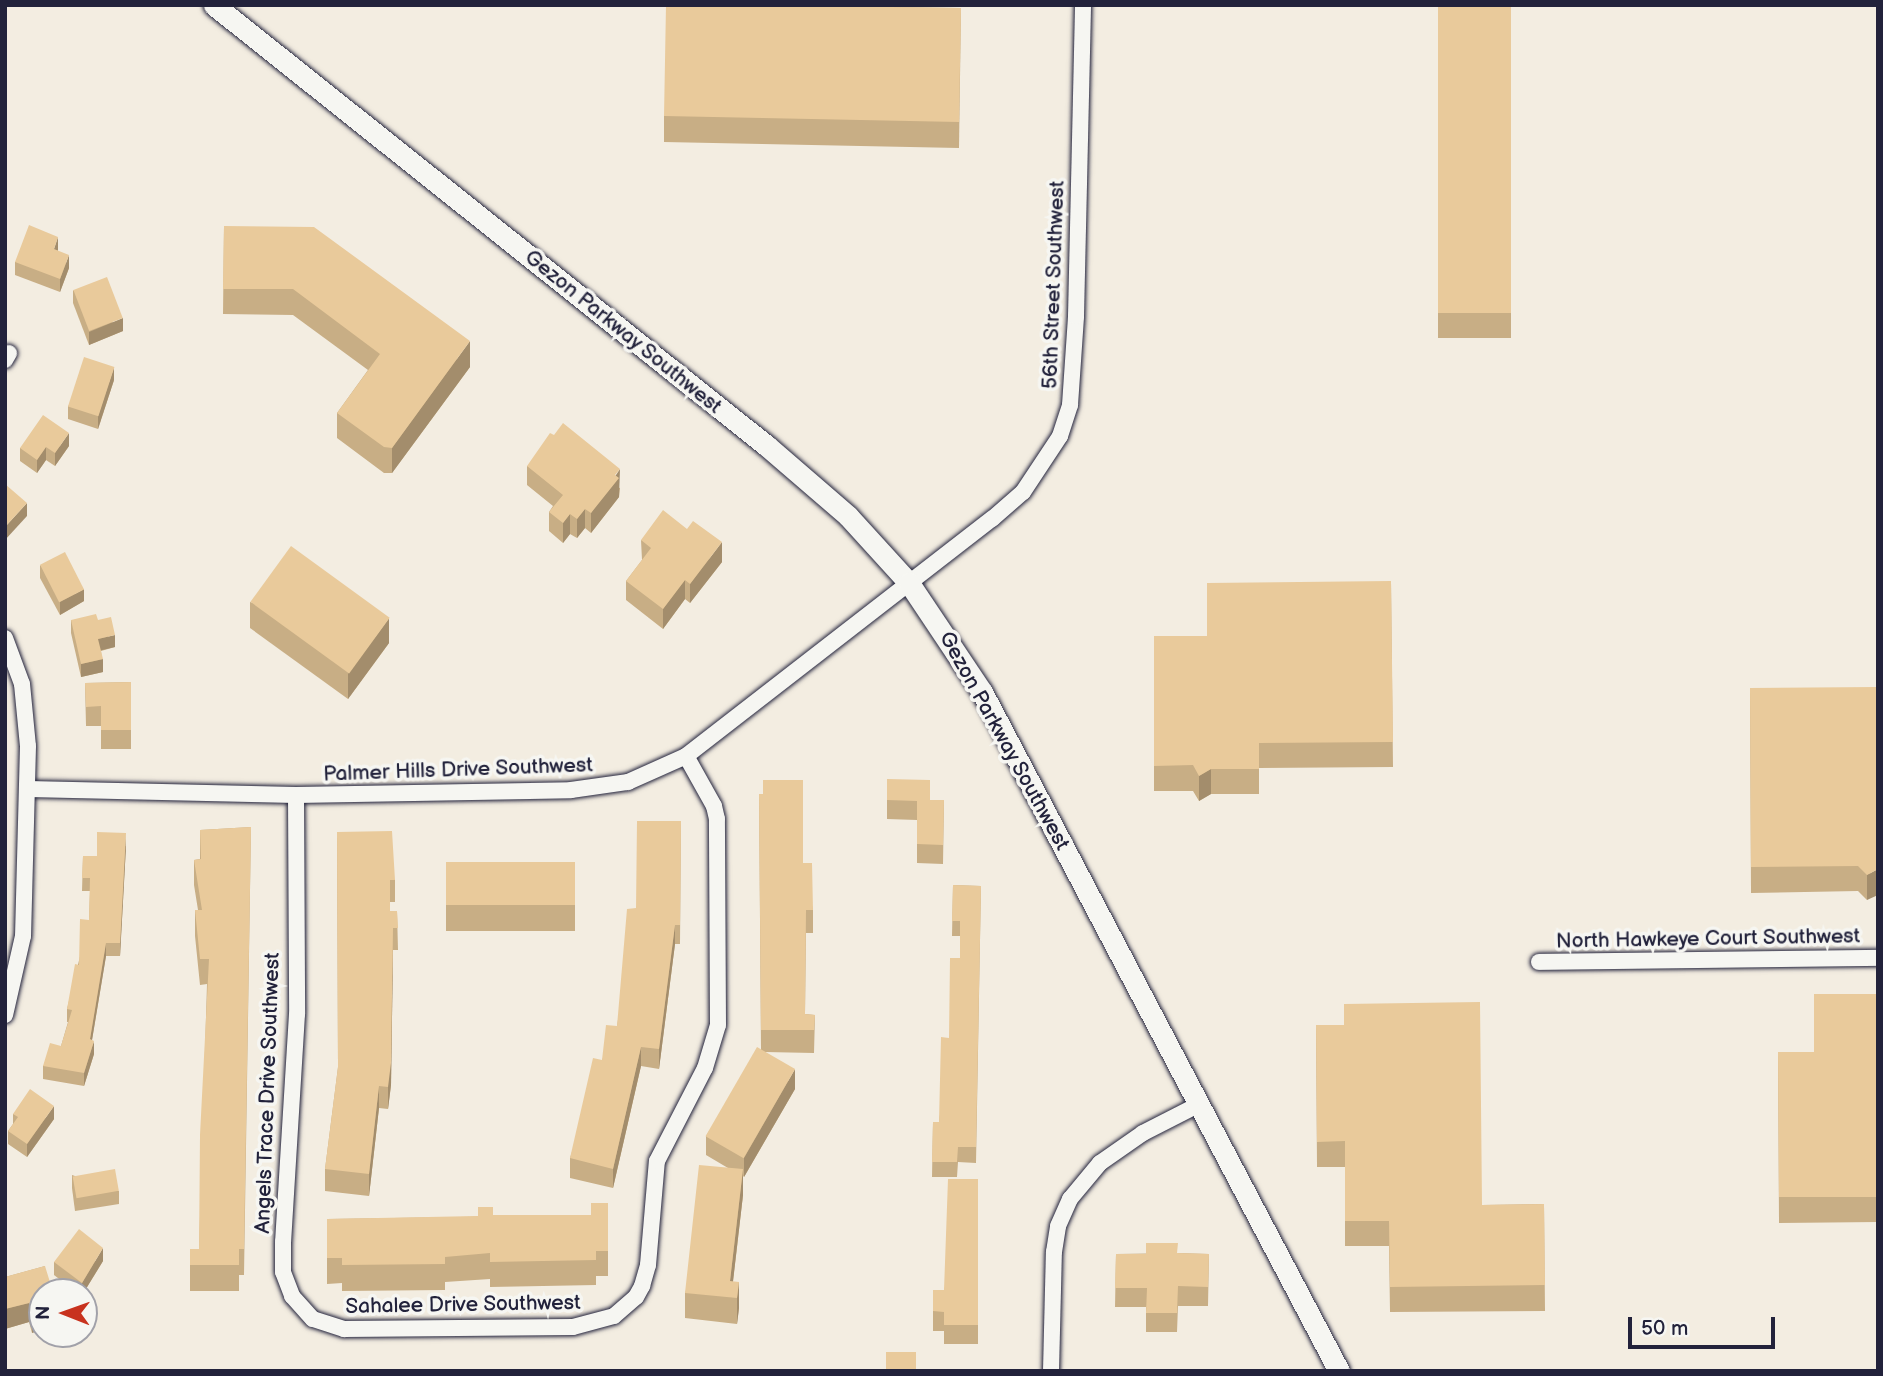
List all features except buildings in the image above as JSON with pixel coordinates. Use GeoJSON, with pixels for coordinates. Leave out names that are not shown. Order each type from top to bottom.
{"type":"FeatureCollection","features":[{"type":"Feature","properties":{"kind":"main road","name":"Gezon Parkway Southwest"},"geometry":{"type":"LineString","coordinates":[[214,5],[767,446],[848,516],[909,583],[982,692],[1339,1371]]}},
{"type":"Feature","properties":{"kind":"street","name":"56th Street Southwest"},"geometry":{"type":"LineString","coordinates":[[909,583],[1023,492],[1060,436],[1070,405],[1083,5]]}},
{"type":"Feature","properties":{"kind":"street","name":"Palmer Hills Drive Southwest"},"geometry":{"type":"LineString","coordinates":[[28,789],[296,795],[582,789],[628,782],[686,756],[909,583]]}},
{"type":"Feature","properties":{"kind":"street"},"geometry":{"type":"LineString","coordinates":[[5,638],[27,712],[28,789],[23,936],[5,1015]]}},
{"type":"Feature","properties":{"kind":"street","name":"Sahalee Drive Southwest"},"geometry":{"type":"LineString","coordinates":[[298,1307],[324,1325],[358,1329],[573,1327],[606,1321],[629,1305],[646,1276],[657,1161],[705,1068],[719,1025],[716,819],[714,806],[686,756]]}},
{"type":"Feature","properties":{"kind":"street","name":"Angels Trace Drive Southwest"},"geometry":{"type":"LineString","coordinates":[[296,795],[297,1014],[283,1242],[287,1286],[298,1307]]}},
{"type":"Feature","properties":{"kind":"street","name":"North Hawkeye Court Southwest"},"geometry":{"type":"LineString","coordinates":[[1539,962],[1878,958]]}},
{"type":"Feature","properties":{"kind":"street"},"geometry":{"type":"LineString","coordinates":[[1051,1371],[1054,1252],[1058,1226],[1070,1199],[1100,1163],[1143,1133],[1198,1105]]}}]}
